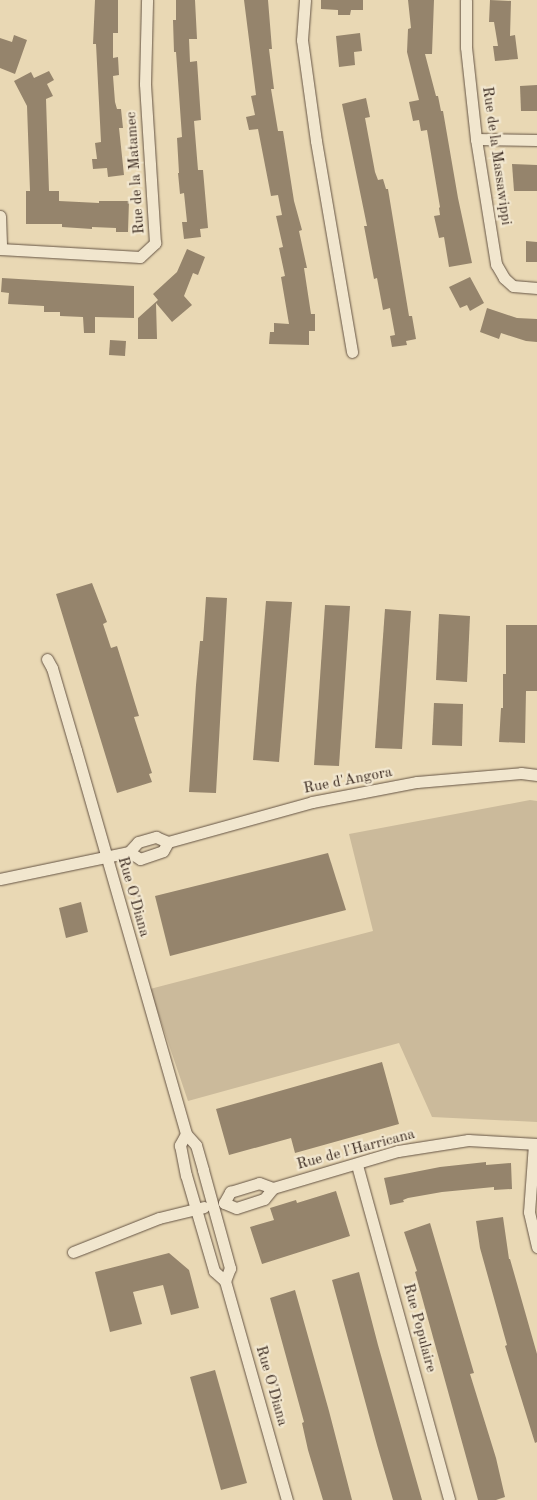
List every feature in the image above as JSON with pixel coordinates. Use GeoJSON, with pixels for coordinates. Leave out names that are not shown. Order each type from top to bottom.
{"type":"FeatureCollection","features":[{"type":"Feature","properties":{"kind":"street","name":"Rue de la Matamec"},"geometry":{"type":"LineString","coordinates":[[1,249],[140,258],[155,243],[145,84],[147,0]]}},
{"type":"Feature","properties":{"kind":"street"},"geometry":{"type":"LineString","coordinates":[[305,0],[302,40],[316,140],[352,352]]}},
{"type":"Feature","properties":{"kind":"street","name":"Rue de la Massawippi"},"geometry":{"type":"LineString","coordinates":[[466,0],[466,47],[476,138],[496,264],[504,278],[513,286],[537,288]]}},
{"type":"Feature","properties":{"kind":"street"},"geometry":{"type":"LineString","coordinates":[[476,138],[537,140]]}},
{"type":"Feature","properties":{"kind":"street"},"geometry":{"type":"LineString","coordinates":[[0,216],[1,249]]}},
{"type":"Feature","properties":{"kind":"street","name":"Rue O'Diana"},"geometry":{"type":"LineString","coordinates":[[50,664],[186,1134],[196,1145],[211,1205],[230,1268],[225,1281]]}},
{"type":"Feature","properties":{"kind":"street","name":"Rue d'Angora"},"geometry":{"type":"LineString","coordinates":[[0,879],[128,852],[138,842],[156,837],[168,842],[312,802],[407,784],[520,773],[537,775]]}},
{"type":"Feature","properties":{"kind":"street","name":"Rue d'Angora"},"geometry":{"type":"LineString","coordinates":[[128,852],[140,858],[163,851],[168,842]]}},
{"type":"Feature","properties":{"kind":"street","name":"Rue O'Diana"},"geometry":{"type":"LineString","coordinates":[[186,1134],[180,1145],[196,1210],[214,1271],[225,1281],[287,1500]]}},
{"type":"Feature","properties":{"kind":"street","name":"Rue de l'Harricana"},"geometry":{"type":"LineString","coordinates":[[224,1203],[230,1192],[259,1183],[273,1188],[398,1152],[468,1140],[536,1144]]}},
{"type":"Feature","properties":{"kind":"street"},"geometry":{"type":"LineString","coordinates":[[536,1144],[529,1212],[537,1247]]}},
{"type":"Feature","properties":{"kind":"street","name":"Rue Populaire"},"geometry":{"type":"LineString","coordinates":[[358,1165],[449,1500]]}},
{"type":"Feature","properties":{"kind":"street","name":"Rue de l'Harricana"},"geometry":{"type":"LineString","coordinates":[[73,1252],[159,1218],[224,1203],[236,1208],[264,1199],[273,1188]]}},
{"type":"Feature","properties":{"kind":"shaded area"},"geometry":{"type":"Polygon","coordinates":[[[530,800],[537,801],[537,1122],[432,1117],[399,1043],[188,1101],[150,989],[373,931],[349,834],[530,800]]]}},
{"type":"Feature","properties":{"kind":"building"},"geometry":{"type":"Polygon","coordinates":[[[95,0],[118,0],[118,33],[113,33],[113,58],[118,57],[119,75],[113,76],[115,102],[117,109],[121,109],[123,128],[119,128],[124,175],[108,177],[107,168],[93,169],[92,159],[97,159],[95,143],[101,142],[96,44],[93,44],[95,0]]]}},
{"type":"Feature","properties":{"kind":"building"},"geometry":{"type":"Polygon","coordinates":[[[176,0],[195,0],[197,39],[189,39],[190,62],[197,61],[201,120],[194,121],[198,170],[203,170],[208,228],[200,229],[201,237],[184,239],[182,222],[187,222],[184,193],[180,194],[178,173],[177,138],[182,137],[176,52],[174,52],[173,20],[176,20],[176,0]]]}},
{"type":"Feature","properties":{"kind":"building"},"geometry":{"type":"Polygon","coordinates":[[[244,0],[268,0],[272,49],[269,49],[274,89],[271,89],[278,131],[283,131],[294,201],[302,230],[299,231],[307,268],[304,268],[311,314],[315,314],[315,331],[309,331],[309,345],[269,344],[270,332],[274,332],[274,323],[289,324],[281,277],[285,276],[279,248],[283,247],[276,216],[282,215],[278,195],[271,196],[258,129],[249,130],[246,117],[255,115],[251,96],[256,95],[244,0]]]}},
{"type":"Feature","properties":{"kind":"building"},"geometry":{"type":"Polygon","coordinates":[[[321,0],[363,0],[363,10],[351,10],[350,15],[338,15],[338,10],[321,9],[321,0]]]}},
{"type":"Feature","properties":{"kind":"building"},"geometry":{"type":"Polygon","coordinates":[[[408,0],[434,0],[432,54],[425,54],[436,96],[438,96],[441,111],[443,111],[458,198],[472,263],[449,267],[444,237],[439,238],[434,216],[440,215],[440,207],[427,130],[421,131],[419,120],[413,121],[409,102],[419,100],[407,52],[408,29],[411,28],[408,0]]]}},
{"type":"Feature","properties":{"kind":"building"},"geometry":{"type":"Polygon","coordinates":[[[490,0],[511,1],[510,36],[515,35],[518,59],[495,61],[493,46],[498,46],[494,22],[489,22],[490,0]]]}},
{"type":"Feature","properties":{"kind":"building"},"geometry":{"type":"Polygon","coordinates":[[[360,33],[362,51],[354,52],[355,65],[339,67],[336,36],[360,33]]]}},
{"type":"Feature","properties":{"kind":"building"},"geometry":{"type":"Polygon","coordinates":[[[14,35],[27,40],[15,74],[0,68],[0,38],[12,42],[14,35]]]}},
{"type":"Feature","properties":{"kind":"building"},"geometry":{"type":"Polygon","coordinates":[[[49,71],[54,80],[47,84],[53,96],[46,99],[49,191],[59,191],[59,201],[99,203],[99,201],[129,201],[128,232],[116,232],[116,228],[92,227],[92,229],[62,227],[62,224],[26,224],[26,191],[30,191],[27,106],[14,81],[31,72],[34,78],[49,71]]]}},
{"type":"Feature","properties":{"kind":"building"},"geometry":{"type":"Polygon","coordinates":[[[537,85],[537,111],[521,111],[520,86],[537,85]]]}},
{"type":"Feature","properties":{"kind":"building"},"geometry":{"type":"Polygon","coordinates":[[[366,98],[370,117],[365,118],[375,172],[378,180],[383,179],[386,189],[388,189],[409,316],[412,316],[416,339],[406,341],[407,345],[392,347],[390,336],[395,335],[390,308],[383,310],[377,278],[374,279],[364,226],[367,226],[342,104],[366,98]]]}},
{"type":"Feature","properties":{"kind":"building"},"geometry":{"type":"Polygon","coordinates":[[[512,164],[537,165],[537,191],[514,191],[512,164]]]}},
{"type":"Feature","properties":{"kind":"building"},"geometry":{"type":"Polygon","coordinates":[[[526,241],[537,242],[537,262],[526,262],[526,241]]]}},
{"type":"Feature","properties":{"kind":"building"},"geometry":{"type":"Polygon","coordinates":[[[187,249],[205,257],[198,275],[193,273],[184,296],[192,305],[172,322],[156,303],[157,339],[138,339],[138,318],[158,300],[153,294],[177,272],[187,249]]]}},
{"type":"Feature","properties":{"kind":"building"},"geometry":{"type":"Polygon","coordinates":[[[470,277],[484,303],[470,311],[467,305],[460,308],[449,287],[470,277]]]}},
{"type":"Feature","properties":{"kind":"building"},"geometry":{"type":"Polygon","coordinates":[[[2,278],[134,286],[134,318],[95,317],[95,333],[84,333],[83,317],[60,316],[60,312],[44,312],[44,306],[8,304],[9,293],[1,292],[2,278]]]}},
{"type":"Feature","properties":{"kind":"building"},"geometry":{"type":"Polygon","coordinates":[[[487,308],[517,318],[537,319],[537,342],[526,341],[501,333],[499,339],[480,332],[487,308]]]}},
{"type":"Feature","properties":{"kind":"building"},"geometry":{"type":"Polygon","coordinates":[[[110,340],[126,341],[125,356],[109,355],[110,340]]]}},
{"type":"Feature","properties":{"kind":"building"},"geometry":{"type":"Polygon","coordinates":[[[92,583],[107,622],[103,624],[111,648],[117,646],[139,716],[134,717],[152,773],[149,774],[152,782],[117,793],[56,594],[92,583]]]}},
{"type":"Feature","properties":{"kind":"building"},"geometry":{"type":"Polygon","coordinates":[[[206,597],[227,598],[216,793],[189,792],[196,685],[200,641],[203,641],[206,597]]]}},
{"type":"Feature","properties":{"kind":"building"},"geometry":{"type":"Polygon","coordinates":[[[266,601],[292,602],[279,762],[253,760],[266,601]]]}},
{"type":"Feature","properties":{"kind":"building"},"geometry":{"type":"Polygon","coordinates":[[[325,605],[350,606],[339,766],[314,765],[325,605]]]}},
{"type":"Feature","properties":{"kind":"building"},"geometry":{"type":"Polygon","coordinates":[[[385,609],[411,611],[402,749],[375,748],[385,609]]]}},
{"type":"Feature","properties":{"kind":"building"},"geometry":{"type":"Polygon","coordinates":[[[439,614],[470,616],[467,682],[436,680],[439,614]]]}},
{"type":"Feature","properties":{"kind":"building"},"geometry":{"type":"Polygon","coordinates":[[[506,625],[537,625],[537,691],[526,691],[525,743],[499,742],[501,708],[503,708],[503,674],[506,674],[506,625]]]}},
{"type":"Feature","properties":{"kind":"building"},"geometry":{"type":"Polygon","coordinates":[[[434,703],[463,704],[462,746],[432,745],[434,703]]]}},
{"type":"Feature","properties":{"kind":"building"},"geometry":{"type":"Polygon","coordinates":[[[328,853],[346,910],[170,956],[155,896],[328,853]]]}},
{"type":"Feature","properties":{"kind":"building"},"geometry":{"type":"Polygon","coordinates":[[[81,902],[88,932],[66,938],[59,908],[81,902]]]}},
{"type":"Feature","properties":{"kind":"building"},"geometry":{"type":"Polygon","coordinates":[[[382,1062],[399,1124],[295,1153],[291,1138],[229,1155],[216,1109],[382,1062]]]}},
{"type":"Feature","properties":{"kind":"building"},"geometry":{"type":"Polygon","coordinates":[[[486,1162],[486,1165],[511,1163],[512,1189],[494,1190],[494,1187],[442,1192],[408,1198],[403,1200],[404,1202],[390,1205],[384,1178],[440,1167],[486,1162]]]}},
{"type":"Feature","properties":{"kind":"building"},"geometry":{"type":"Polygon","coordinates":[[[336,1191],[350,1236],[262,1264],[250,1227],[274,1220],[270,1208],[296,1200],[297,1203],[336,1191]]]}},
{"type":"Feature","properties":{"kind":"building"},"geometry":{"type":"Polygon","coordinates":[[[503,1217],[509,1259],[537,1354],[537,1442],[535,1443],[505,1346],[507,1345],[480,1248],[476,1221],[503,1217]]]}},
{"type":"Feature","properties":{"kind":"building"},"geometry":{"type":"Polygon","coordinates":[[[430,1223],[474,1373],[470,1374],[496,1458],[505,1497],[496,1500],[478,1500],[415,1272],[417,1271],[404,1232],[430,1223]]]}},
{"type":"Feature","properties":{"kind":"building"},"geometry":{"type":"Polygon","coordinates":[[[169,1253],[189,1270],[199,1308],[171,1315],[163,1285],[133,1292],[142,1324],[110,1332],[95,1272],[169,1253]]]}},
{"type":"Feature","properties":{"kind":"building"},"geometry":{"type":"Polygon","coordinates":[[[359,1272],[422,1500],[393,1500],[377,1445],[332,1280],[359,1272]]]}},
{"type":"Feature","properties":{"kind":"building"},"geometry":{"type":"Polygon","coordinates":[[[295,1290],[352,1500],[323,1500],[308,1450],[302,1423],[304,1422],[270,1298],[295,1290]]]}},
{"type":"Feature","properties":{"kind":"building"},"geometry":{"type":"Polygon","coordinates":[[[215,1370],[247,1483],[221,1490],[190,1377],[215,1370]]]}}]}
